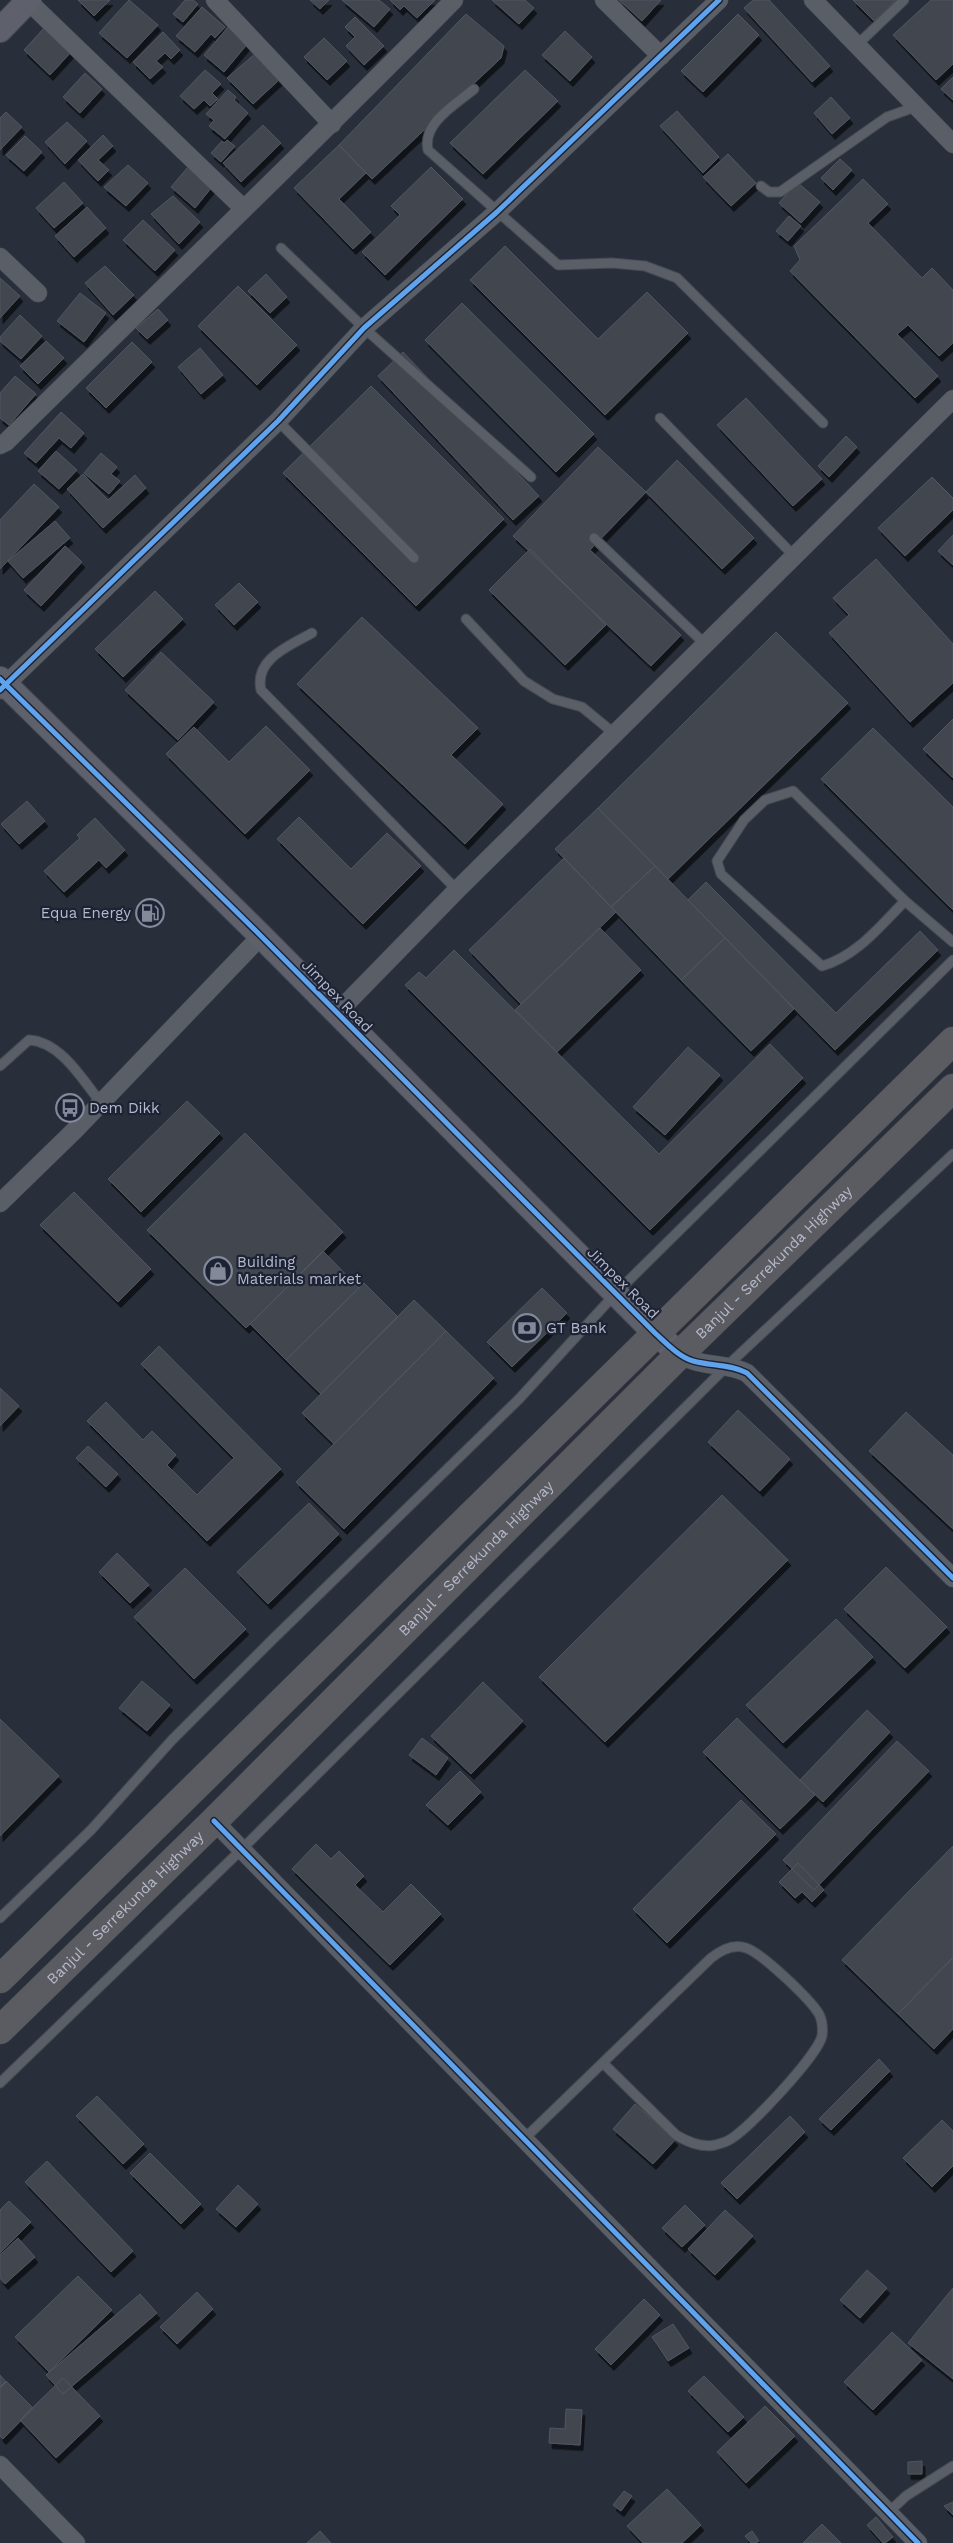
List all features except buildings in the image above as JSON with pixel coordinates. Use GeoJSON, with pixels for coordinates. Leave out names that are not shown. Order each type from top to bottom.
{"type":"FeatureCollection","features":[{"type":"Feature","properties":{"kind":"highway"},"geometry":{"type":"LineString","coordinates":[[0,1979],[953,1041]]}},
{"type":"Feature","properties":{"kind":"highway","name":"Banjul - Serrekunda Highway"},"geometry":{"type":"LineString","coordinates":[[0,2030],[214,1821],[680,1354],[953,1088]]}},
{"type":"Feature","properties":{"kind":"street"},"geometry":{"type":"LineString","coordinates":[[0,30],[29,0],[243,208]]}},
{"type":"Feature","properties":{"kind":"street"},"geometry":{"type":"LineString","coordinates":[[216,0],[332,124]]}},
{"type":"Feature","properties":{"kind":"street"},"geometry":{"type":"LineString","coordinates":[[0,446],[243,208],[332,124],[454,0]]}},
{"type":"Feature","properties":{"kind":"street"},"geometry":{"type":"LineString","coordinates":[[604,0],[661,56]]}},
{"type":"Feature","properties":{"kind":"street"},"geometry":{"type":"LineString","coordinates":[[2,684],[278,421],[364,328],[497,212],[719,0]]}},
{"type":"Feature","properties":{"kind":"street"},"geometry":{"type":"LineString","coordinates":[[813,0],[953,144]]}},
{"type":"Feature","properties":{"kind":"street"},"geometry":{"type":"LineString","coordinates":[[0,257],[38,293]]}},
{"type":"Feature","properties":{"kind":"street"},"geometry":{"type":"LineString","coordinates":[[336,1014],[457,890],[616,735],[953,399]]}},
{"type":"Feature","properties":{"kind":"street","name":"Jimpex Road"},"geometry":{"type":"LineString","coordinates":[[2,684],[261,936],[336,1014],[655,1333],[680,1354]]}},
{"type":"Feature","properties":{"kind":"street"},"geometry":{"type":"LineString","coordinates":[[0,1204],[261,936]]}},
{"type":"Feature","properties":{"kind":"street"},"geometry":{"type":"LineString","coordinates":[[680,1354],[693,1361],[727,1366],[747,1373],[953,1578]]}},
{"type":"Feature","properties":{"kind":"street"},"geometry":{"type":"LineString","coordinates":[[214,1821],[240,1850],[889,2512],[910,2540]]}},
{"type":"Feature","properties":{"kind":"street"},"geometry":{"type":"LineString","coordinates":[[0,2464],[76,2543]]}},
{"type":"Feature","properties":{"kind":"lane"},"geometry":{"type":"LineString","coordinates":[[857,45],[904,0]]}},
{"type":"Feature","properties":{"kind":"lane"},"geometry":{"type":"LineString","coordinates":[[474,88],[430,127],[426,140],[428,150],[558,265],[612,263],[645,266],[677,278],[823,423]]}},
{"type":"Feature","properties":{"kind":"lane"},"geometry":{"type":"LineString","coordinates":[[761,186],[769,192],[780,192],[880,121],[915,107]]}},
{"type":"Feature","properties":{"kind":"lane"},"geometry":{"type":"LineString","coordinates":[[281,248],[364,328],[531,477]]}},
{"type":"Feature","properties":{"kind":"lane"},"geometry":{"type":"LineString","coordinates":[[660,418],[795,557]]}},
{"type":"Feature","properties":{"kind":"lane"},"geometry":{"type":"LineString","coordinates":[[278,421],[414,558]]}},
{"type":"Feature","properties":{"kind":"lane"},"geometry":{"type":"LineString","coordinates":[[594,538],[706,645]]}},
{"type":"Feature","properties":{"kind":"lane"},"geometry":{"type":"LineString","coordinates":[[466,619],[524,680],[553,698],[582,707],[616,735]]}},
{"type":"Feature","properties":{"kind":"lane"},"geometry":{"type":"LineString","coordinates":[[312,633],[277,653],[262,668],[259,680],[261,690],[457,890]]}},
{"type":"Feature","properties":{"kind":"lane"},"geometry":{"type":"LineString","coordinates":[[905,901],[859,947],[838,961],[822,966],[721,874],[717,861],[744,820],[765,800],[793,791],[905,901],[953,942]]}},
{"type":"Feature","properties":{"kind":"lane"},"geometry":{"type":"LineString","coordinates":[[0,1918],[91,1830],[172,1740],[519,1399],[616,1294],[953,960]]}},
{"type":"Feature","properties":{"kind":"lane"},"geometry":{"type":"LineString","coordinates":[[0,1066],[29,1040],[42,1041],[56,1050],[101,1102]]}},
{"type":"Feature","properties":{"kind":"lane"},"geometry":{"type":"LineString","coordinates":[[0,2083],[240,1850],[727,1366],[953,1154]]}},
{"type":"Feature","properties":{"kind":"lane"},"geometry":{"type":"LineString","coordinates":[[524,2139],[711,1958],[730,1947],[745,1947],[762,1956],[809,2002],[822,2020],[822,2035],[818,2046],[785,2086],[750,2123],[729,2140],[714,2146],[689,2142],[676,2135],[603,2063]]}},
{"type":"Feature","properties":{"kind":"lane"},"geometry":{"type":"LineString","coordinates":[[889,2512],[906,2496],[953,2466]]}},
{"type":"Feature","properties":{"kind":"cycle path"},"geometry":{"type":"LineString","coordinates":[[0,690],[278,421],[364,328],[497,212],[719,0]]}},
{"type":"Feature","properties":{"kind":"cycle path"},"geometry":{"type":"LineString","coordinates":[[0,679],[261,936],[655,1333],[688,1359],[700,1363],[734,1368],[747,1373],[953,1578]]}},
{"type":"Feature","properties":{"kind":"cycle path"},"geometry":{"type":"LineString","coordinates":[[214,1821],[918,2543]]}},
{"type":"Feature","properties":{"kind":"place","name":"Equa Energy"},"geometry":{"type":"Point","coordinates":[150,913]}},
{"type":"Feature","properties":{"kind":"place","name":"Dem Dikk"},"geometry":{"type":"Point","coordinates":[70,1108]}},
{"type":"Feature","properties":{"kind":"place","name":"Building Materials market"},"geometry":{"type":"Point","coordinates":[218,1271]}},
{"type":"Feature","properties":{"kind":"place","name":"GT Bank"},"geometry":{"type":"Point","coordinates":[527,1328]}}]}
